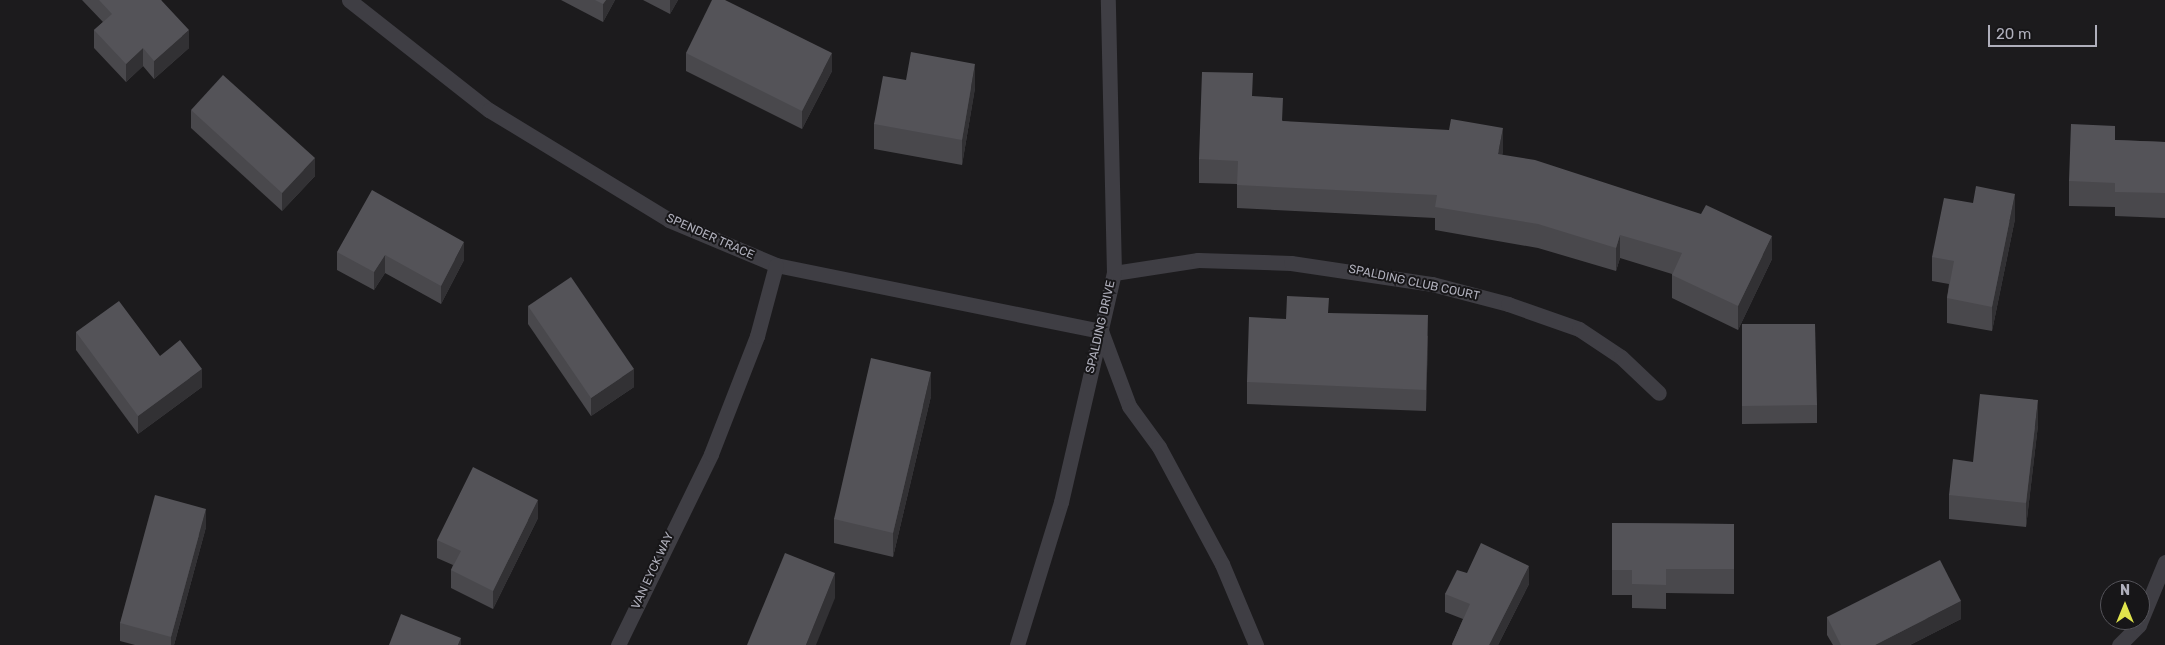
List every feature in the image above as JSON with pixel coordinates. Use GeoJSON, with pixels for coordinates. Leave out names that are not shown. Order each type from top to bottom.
{"type":"FeatureCollection","features":[{"type":"Feature","properties":{"kind":"street","name":"SPENDER TRACE"},"geometry":{"type":"LineString","coordinates":[[349,0],[489,110],[669,220],[776,265],[1101,331]]}},
{"type":"Feature","properties":{"kind":"street","name":"SPALDING DRIVE"},"geometry":{"type":"LineString","coordinates":[[1017,645],[1060,502],[1114,273],[1108,0]]}},
{"type":"Feature","properties":{"kind":"street","name":"SPALDING CLUB COURT"},"geometry":{"type":"LineString","coordinates":[[1114,273],[1198,260],[1291,263],[1432,284],[1508,304],[1579,329],[1621,358],[1659,393]]}},
{"type":"Feature","properties":{"kind":"street","name":"VAN EYCK WAY"},"geometry":{"type":"LineString","coordinates":[[618,645],[688,497],[711,454],[757,336],[776,265]]}},
{"type":"Feature","properties":{"kind":"street"},"geometry":{"type":"LineString","coordinates":[[1101,331],[1129,406],[1158,447],[1222,564],[1256,645]]}},
{"type":"Feature","properties":{"kind":"street"},"geometry":{"type":"LineString","coordinates":[[2119,645],[2139,626],[2165,562]]}},
{"type":"Feature","properties":{"kind":"building"},"geometry":{"type":"Polygon","coordinates":[[[99,0],[161,0],[189,30],[154,61],[143,48],[126,64],[94,30],[112,14],[99,0]]]}},
{"type":"Feature","properties":{"kind":"building"},"geometry":{"type":"Polygon","coordinates":[[[595,0],[606,0],[603,4],[595,0]]]}},
{"type":"Feature","properties":{"kind":"building"},"geometry":{"type":"Polygon","coordinates":[[[712,0],[725,0],[832,53],[802,111],[686,53],[712,0]]]}},
{"type":"Feature","properties":{"kind":"building"},"geometry":{"type":"Polygon","coordinates":[[[911,52],[975,64],[962,140],[874,124],[883,76],[906,80],[911,52]]]}},
{"type":"Feature","properties":{"kind":"building"},"geometry":{"type":"Polygon","coordinates":[[[1202,72],[1253,73],[1252,96],[1283,98],[1282,121],[1449,130],[1451,119],[1503,128],[1498,154],[1535,160],[1701,214],[1706,205],[1772,236],[1738,306],[1672,275],[1682,253],[1620,235],[1616,248],[1538,224],[1435,207],[1437,195],[1237,185],[1238,161],[1199,159],[1202,72]]]}},
{"type":"Feature","properties":{"kind":"building"},"geometry":{"type":"Polygon","coordinates":[[[223,75],[315,158],[282,193],[191,110],[223,75]]]}},
{"type":"Feature","properties":{"kind":"building"},"geometry":{"type":"Polygon","coordinates":[[[2071,124],[2115,126],[2115,140],[2165,142],[2165,193],[2115,192],[2115,183],[2069,181],[2071,124]]]}},
{"type":"Feature","properties":{"kind":"building"},"geometry":{"type":"Polygon","coordinates":[[[1976,186],[2015,194],[1992,307],[1947,298],[1954,261],[1932,257],[1944,198],[1973,203],[1976,186]]]}},
{"type":"Feature","properties":{"kind":"building"},"geometry":{"type":"Polygon","coordinates":[[[372,190],[464,242],[441,286],[385,255],[374,272],[337,252],[372,190]]]}},
{"type":"Feature","properties":{"kind":"building"},"geometry":{"type":"Polygon","coordinates":[[[571,277],[634,369],[591,398],[528,306],[571,277]]]}},
{"type":"Feature","properties":{"kind":"building"},"geometry":{"type":"Polygon","coordinates":[[[1287,296],[1329,298],[1328,313],[1428,315],[1426,390],[1247,382],[1249,317],[1286,319],[1287,296]]]}},
{"type":"Feature","properties":{"kind":"building"},"geometry":{"type":"Polygon","coordinates":[[[119,301],[160,356],[180,340],[202,369],[138,416],[76,332],[119,301]]]}},
{"type":"Feature","properties":{"kind":"building"},"geometry":{"type":"Polygon","coordinates":[[[1742,324],[1815,324],[1817,405],[1742,406],[1742,324]]]}},
{"type":"Feature","properties":{"kind":"building"},"geometry":{"type":"Polygon","coordinates":[[[871,358],[931,372],[893,533],[834,519],[871,358]]]}},
{"type":"Feature","properties":{"kind":"building"},"geometry":{"type":"Polygon","coordinates":[[[1980,394],[2038,400],[2026,503],[1949,495],[1953,459],[1973,462],[1980,394]]]}},
{"type":"Feature","properties":{"kind":"building"},"geometry":{"type":"Polygon","coordinates":[[[473,467],[538,500],[493,591],[451,570],[461,551],[437,540],[473,467]]]}},
{"type":"Feature","properties":{"kind":"building"},"geometry":{"type":"Polygon","coordinates":[[[155,495],[206,509],[171,637],[120,623],[155,495]]]}},
{"type":"Feature","properties":{"kind":"building"},"geometry":{"type":"Polygon","coordinates":[[[1612,523],[1734,524],[1734,569],[1666,569],[1666,585],[1632,584],[1632,570],[1612,570],[1612,523]]]}},
{"type":"Feature","properties":{"kind":"building"},"geometry":{"type":"Polygon","coordinates":[[[1481,543],[1529,566],[1489,645],[1453,645],[1470,604],[1445,594],[1457,570],[1467,573],[1481,543]]]}},
{"type":"Feature","properties":{"kind":"building"},"geometry":{"type":"Polygon","coordinates":[[[785,553],[835,573],[806,645],[747,645],[785,553]]]}},
{"type":"Feature","properties":{"kind":"building"},"geometry":{"type":"Polygon","coordinates":[[[1940,560],[1961,601],[1875,645],[1841,645],[1827,617],[1940,560]]]}},
{"type":"Feature","properties":{"kind":"building"},"geometry":{"type":"Polygon","coordinates":[[[401,614],[461,638],[458,645],[389,645],[401,614]]]}}]}
